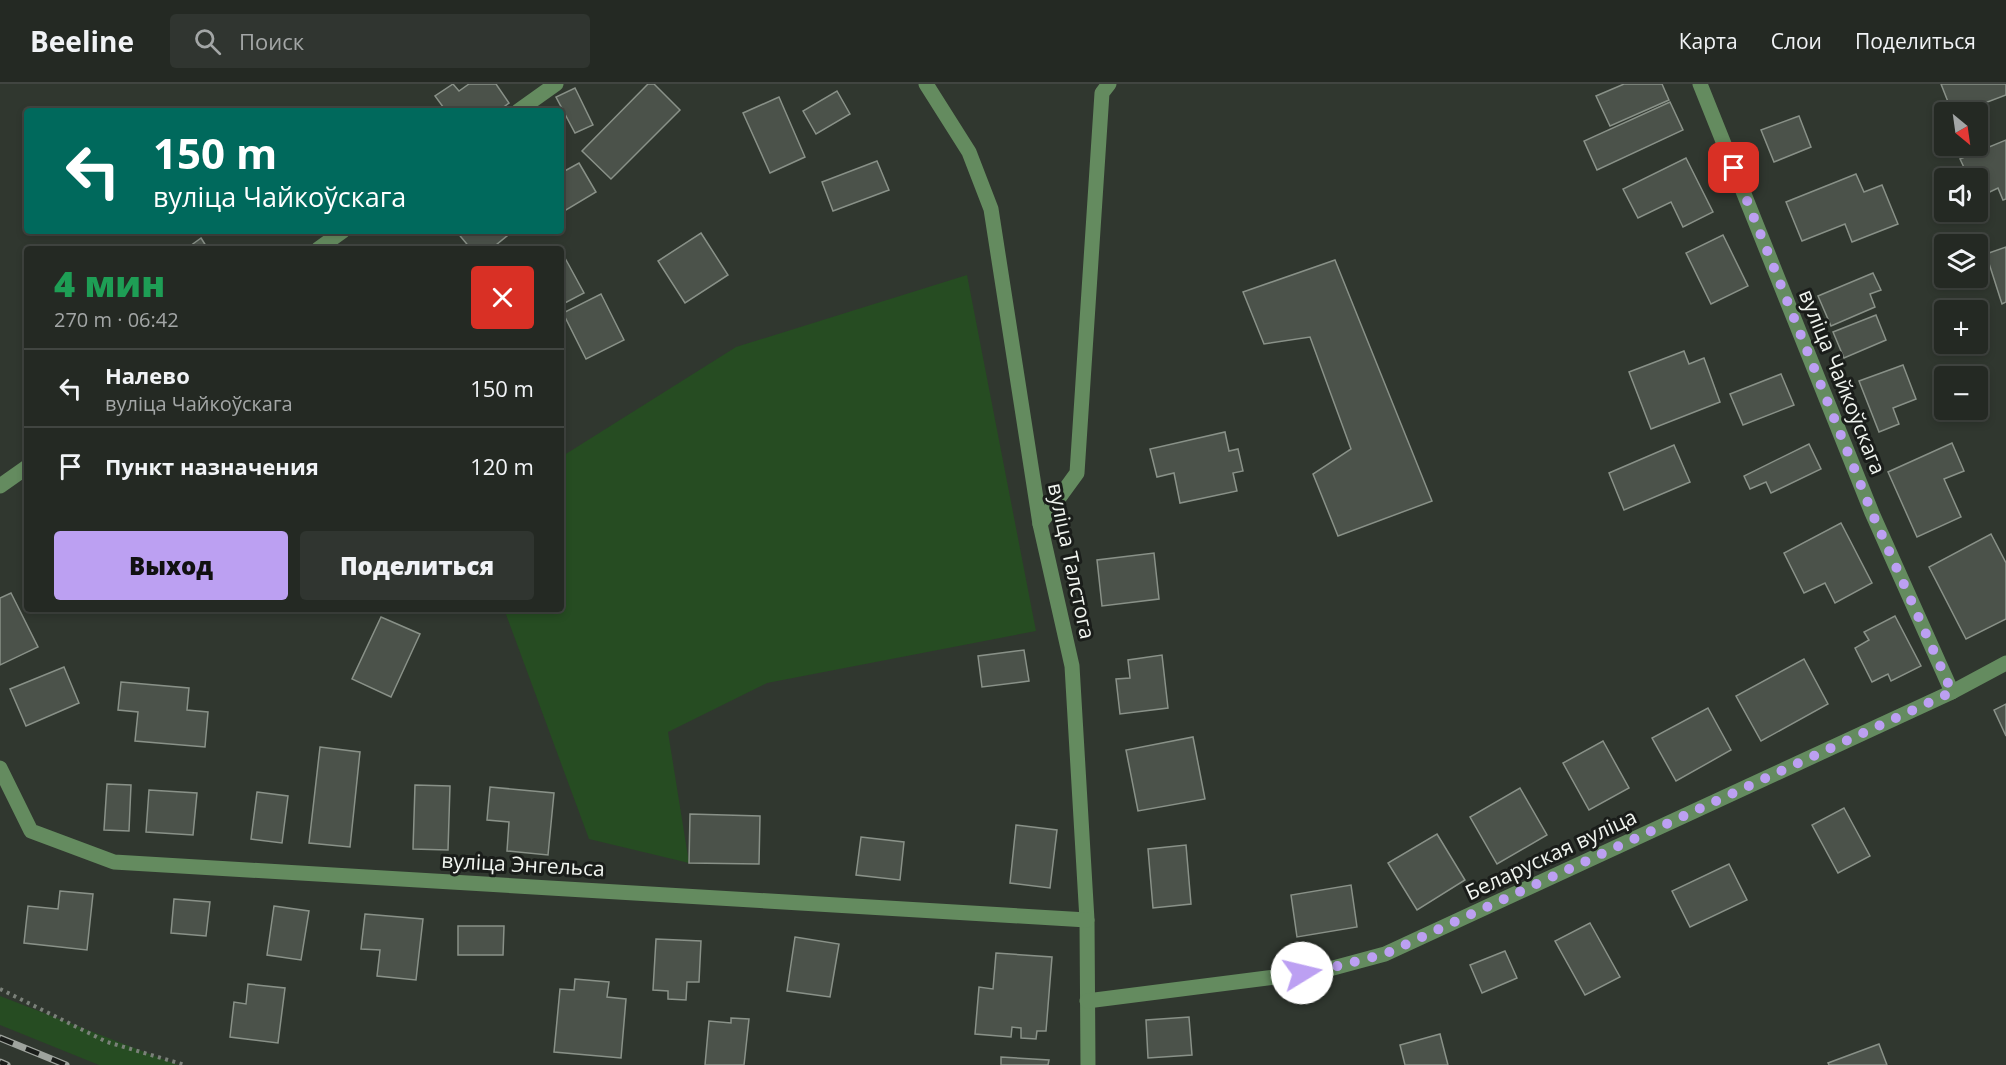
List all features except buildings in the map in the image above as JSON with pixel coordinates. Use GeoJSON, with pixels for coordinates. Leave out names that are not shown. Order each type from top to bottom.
{"type":"FeatureCollection","features":[{"type":"Feature","properties":{"kind":"street"},"geometry":{"type":"LineString","coordinates":[[522,108],[556,84]]}},
{"type":"Feature","properties":{"kind":"street","name":"вуліца Талстога"},"geometry":{"type":"LineString","coordinates":[[926,84],[969,152],[991,209],[1040,524],[1072,666],[1087,920],[1088,1065]]}},
{"type":"Feature","properties":{"kind":"street"},"geometry":{"type":"LineString","coordinates":[[1040,524],[1077,473],[1102,93],[1109,84]]}},
{"type":"Feature","properties":{"kind":"street","name":"вуліца Чайкоўскага"},"geometry":{"type":"LineString","coordinates":[[1700,84],[1872,513],[1952,692]]}},
{"type":"Feature","properties":{"kind":"street"},"geometry":{"type":"LineString","coordinates":[[322,246],[339,234]]}},
{"type":"Feature","properties":{"kind":"street"},"geometry":{"type":"LineString","coordinates":[[0,486],[24,469]]}},
{"type":"Feature","properties":{"kind":"street","name":"Беларуская вуліца"},"geometry":{"type":"LineString","coordinates":[[1087,1001],[1322,970],[1385,954],[1952,692],[2006,663]]}},
{"type":"Feature","properties":{"kind":"street","name":"вуліца Энгельса"},"geometry":{"type":"LineString","coordinates":[[0,768],[31,831],[114,862],[1087,920]]}},
{"type":"Feature","properties":{"kind":"path"},"geometry":{"type":"LineString","coordinates":[[0,989],[107,1042],[185,1065]]}},
{"type":"Feature","properties":{"kind":"green space"},"geometry":{"type":"Polygon","coordinates":[[[967,275],[1036,631],[767,683],[668,732],[689,863],[589,839],[505,612],[564,612],[564,455],[736,347],[967,275]]]}},
{"type":"Feature","properties":{"kind":"green space"},"geometry":{"type":"Polygon","coordinates":[[[0,996],[178,1065],[99,1065],[0,1025],[0,996]]]}},
{"type":"Feature","properties":{"kind":"railway"},"geometry":{"type":"LineString","coordinates":[[0,1038],[66,1065]]}},
{"type":"Feature","properties":{"kind":"railway"},"geometry":{"type":"LineString","coordinates":[[0,1062],[7,1065]]}},
{"type":"Feature","properties":{"kind":"route"},"geometry":{"type":"LineString","coordinates":[[1302,973],[1385,954],[1952,692],[1872,513],[1734,168]]}}]}
